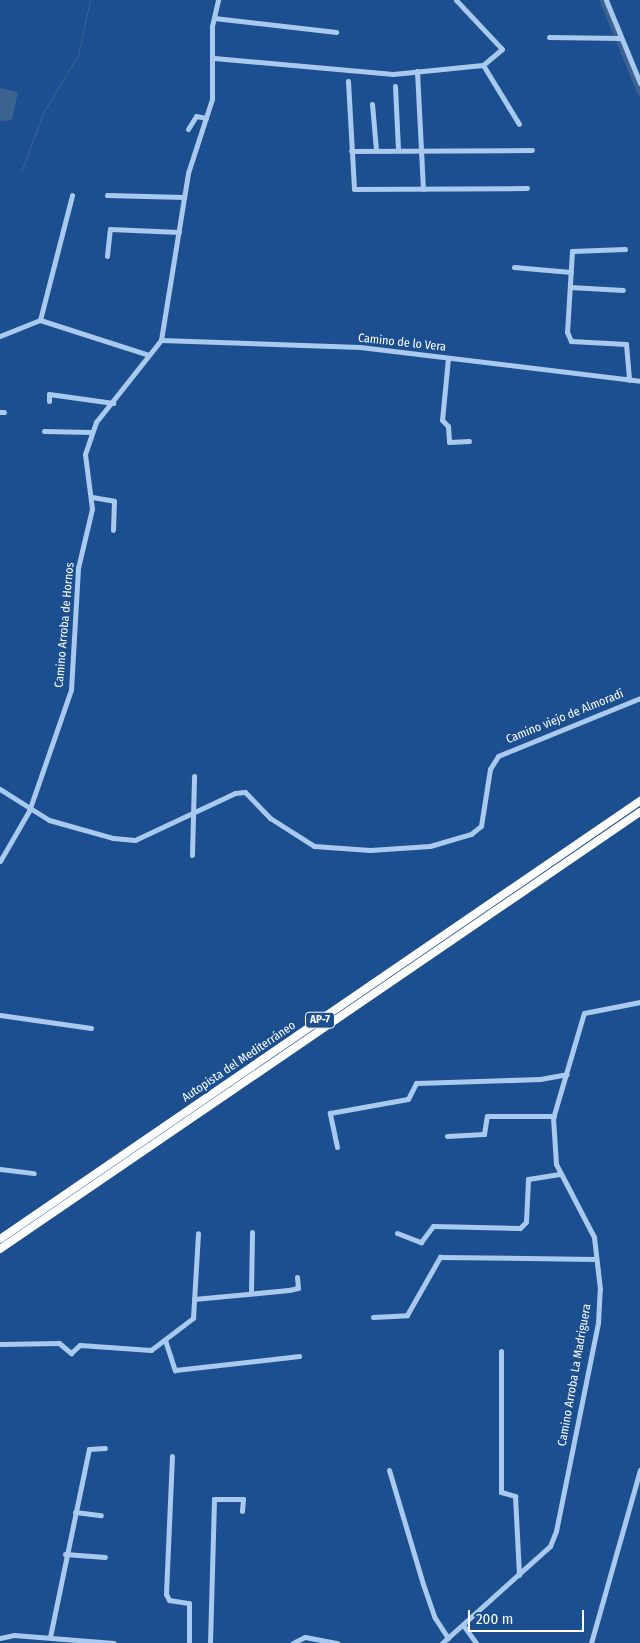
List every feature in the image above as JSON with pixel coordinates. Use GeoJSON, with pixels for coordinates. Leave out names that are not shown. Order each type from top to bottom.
{"type":"FeatureCollection","features":[{"type":"Feature","properties":{"kind":"highway","name":"Autopista del Mediterráneo"},"geometry":{"type":"LineString","coordinates":[[0,1239],[640,801]]}},
{"type":"Feature","properties":{"kind":"highway","name":"Autopista del Mediterráneo"},"geometry":{"type":"LineString","coordinates":[[0,1249],[640,812]]}},
{"type":"Feature","properties":{"kind":"street","name":"Camino Arroba de Hornos"},"geometry":{"type":"LineString","coordinates":[[0,861],[29,810],[71,690],[78,568],[92,497],[85,454],[92,432],[160,340],[184,197],[212,99],[214,18],[218,0]]}},
{"type":"Feature","properties":{"kind":"street"},"geometry":{"type":"LineString","coordinates":[[214,58],[384,74],[483,65],[502,49],[456,0]]}},
{"type":"Feature","properties":{"kind":"street"},"geometry":{"type":"LineString","coordinates":[[606,0],[619,38],[640,83]]}},
{"type":"Feature","properties":{"kind":"street"},"geometry":{"type":"LineString","coordinates":[[214,18],[336,32]]}},
{"type":"Feature","properties":{"kind":"street"},"geometry":{"type":"LineString","coordinates":[[549,37],[619,38]]}},
{"type":"Feature","properties":{"kind":"street"},"geometry":{"type":"LineString","coordinates":[[483,65],[519,124]]}},
{"type":"Feature","properties":{"kind":"street"},"geometry":{"type":"LineString","coordinates":[[417,72],[423,189]]}},
{"type":"Feature","properties":{"kind":"street"},"geometry":{"type":"LineString","coordinates":[[348,81],[354,189],[527,188]]}},
{"type":"Feature","properties":{"kind":"street"},"geometry":{"type":"LineString","coordinates":[[395,86],[398,150]]}},
{"type":"Feature","properties":{"kind":"street"},"geometry":{"type":"LineString","coordinates":[[372,104],[376,150]]}},
{"type":"Feature","properties":{"kind":"street"},"geometry":{"type":"LineString","coordinates":[[188,128],[196,116],[206,118]]}},
{"type":"Feature","properties":{"kind":"street"},"geometry":{"type":"LineString","coordinates":[[351,150],[532,150]]}},
{"type":"Feature","properties":{"kind":"street"},"geometry":{"type":"LineString","coordinates":[[40,320],[72,195]]}},
{"type":"Feature","properties":{"kind":"street"},"geometry":{"type":"LineString","coordinates":[[107,195],[184,197]]}},
{"type":"Feature","properties":{"kind":"street"},"geometry":{"type":"LineString","coordinates":[[107,256],[110,229],[179,232]]}},
{"type":"Feature","properties":{"kind":"street"},"geometry":{"type":"LineString","coordinates":[[625,249],[575,249],[571,272],[568,336],[571,341],[626,344],[629,380]]}},
{"type":"Feature","properties":{"kind":"street"},"geometry":{"type":"LineString","coordinates":[[514,266],[571,272]]}},
{"type":"Feature","properties":{"kind":"street"},"geometry":{"type":"LineString","coordinates":[[570,287],[623,290]]}},
{"type":"Feature","properties":{"kind":"street"},"geometry":{"type":"LineString","coordinates":[[0,336],[40,320],[149,355]]}},
{"type":"Feature","properties":{"kind":"street","name":"Camino de lo Vera"},"geometry":{"type":"LineString","coordinates":[[160,340],[360,347],[640,382]]}},
{"type":"Feature","properties":{"kind":"street"},"geometry":{"type":"LineString","coordinates":[[448,358],[442,420],[448,426],[449,442],[469,441]]}},
{"type":"Feature","properties":{"kind":"street"},"geometry":{"type":"LineString","coordinates":[[49,401],[49,394],[114,403]]}},
{"type":"Feature","properties":{"kind":"street"},"geometry":{"type":"LineString","coordinates":[[44,431],[92,432]]}},
{"type":"Feature","properties":{"kind":"street"},"geometry":{"type":"LineString","coordinates":[[92,497],[114,501],[113,530]]}},
{"type":"Feature","properties":{"kind":"street","name":"Camino viejo de Almoradí"},"geometry":{"type":"LineString","coordinates":[[0,789],[29,810],[49,820],[135,840],[235,792],[245,792],[283,827],[314,846],[370,850],[430,846],[471,834],[481,826],[490,769],[498,756],[640,698]]}},
{"type":"Feature","properties":{"kind":"street"},"geometry":{"type":"LineString","coordinates":[[192,855],[194,776]]}},
{"type":"Feature","properties":{"kind":"street","name":"Camino Arroba La Madriguera"},"geometry":{"type":"LineString","coordinates":[[442,1643],[550,1546],[566,1492],[573,1434],[598,1323],[596,1259],[589,1225],[560,1174],[553,1150],[554,1116],[584,1013],[640,1002]]}},
{"type":"Feature","properties":{"kind":"street"},"geometry":{"type":"LineString","coordinates":[[0,1015],[91,1028]]}},
{"type":"Feature","properties":{"kind":"street"},"geometry":{"type":"LineString","coordinates":[[337,1147],[330,1114],[408,1099],[416,1082],[540,1079],[567,1074]]}},
{"type":"Feature","properties":{"kind":"street"},"geometry":{"type":"LineString","coordinates":[[447,1136],[484,1134],[487,1116],[554,1116]]}},
{"type":"Feature","properties":{"kind":"street"},"geometry":{"type":"LineString","coordinates":[[0,1169],[34,1173]]}},
{"type":"Feature","properties":{"kind":"street"},"geometry":{"type":"LineString","coordinates":[[397,1233],[421,1242],[433,1226],[520,1228],[526,1222],[528,1179],[560,1174]]}},
{"type":"Feature","properties":{"kind":"street"},"geometry":{"type":"LineString","coordinates":[[251,1292],[252,1232]]}},
{"type":"Feature","properties":{"kind":"street"},"geometry":{"type":"LineString","coordinates":[[0,1344],[59,1343],[71,1353],[80,1345],[144,1353],[191,1322],[198,1233]]}},
{"type":"Feature","properties":{"kind":"street"},"geometry":{"type":"LineString","coordinates":[[373,1317],[407,1316],[440,1256],[596,1259]]}},
{"type":"Feature","properties":{"kind":"street"},"geometry":{"type":"LineString","coordinates":[[193,1300],[202,1295],[298,1288],[297,1277]]}},
{"type":"Feature","properties":{"kind":"street"},"geometry":{"type":"LineString","coordinates":[[165,1340],[175,1370],[299,1356]]}},
{"type":"Feature","properties":{"kind":"street"},"geometry":{"type":"LineString","coordinates":[[501,1351],[500,1492],[515,1496],[519,1575]]}},
{"type":"Feature","properties":{"kind":"street"},"geometry":{"type":"LineString","coordinates":[[50,1637],[65,1554],[89,1449],[105,1448]]}},
{"type":"Feature","properties":{"kind":"street"},"geometry":{"type":"LineString","coordinates":[[172,1456],[166,1594],[169,1600],[189,1603],[189,1643]]}},
{"type":"Feature","properties":{"kind":"street"},"geometry":{"type":"LineString","coordinates":[[389,1470],[423,1584],[435,1618],[448,1638]]}},
{"type":"Feature","properties":{"kind":"street"},"geometry":{"type":"LineString","coordinates":[[591,1643],[640,1470]]}},
{"type":"Feature","properties":{"kind":"street"},"geometry":{"type":"LineString","coordinates":[[210,1643],[214,1499],[243,1499],[242,1511]]}},
{"type":"Feature","properties":{"kind":"street"},"geometry":{"type":"LineString","coordinates":[[75,1512],[101,1515]]}},
{"type":"Feature","properties":{"kind":"street"},"geometry":{"type":"LineString","coordinates":[[65,1554],[104,1557]]}},
{"type":"Feature","properties":{"kind":"street"},"geometry":{"type":"LineString","coordinates":[[463,1625],[476,1643]]}},
{"type":"Feature","properties":{"kind":"street"},"geometry":{"type":"LineString","coordinates":[[34,1636],[35,1643]]}},
{"type":"Feature","properties":{"kind":"street"},"geometry":{"type":"LineString","coordinates":[[0,1638],[34,1636],[114,1643]]}},
{"type":"Feature","properties":{"kind":"street"},"geometry":{"type":"LineString","coordinates":[[293,1643],[305,1637],[337,1643]]}},
{"type":"Feature","properties":{"kind":"water"},"geometry":{"type":"Polygon","coordinates":[[[0,88],[18,92],[12,120],[0,121],[0,88]]]}},
{"type":"Feature","properties":{"kind":"waterway"},"geometry":{"type":"LineString","coordinates":[[21,172],[43,113],[78,55],[90,0]]}},
{"type":"Feature","properties":{"kind":"waterway"},"geometry":{"type":"LineString","coordinates":[[602,0],[640,93]]}}]}
